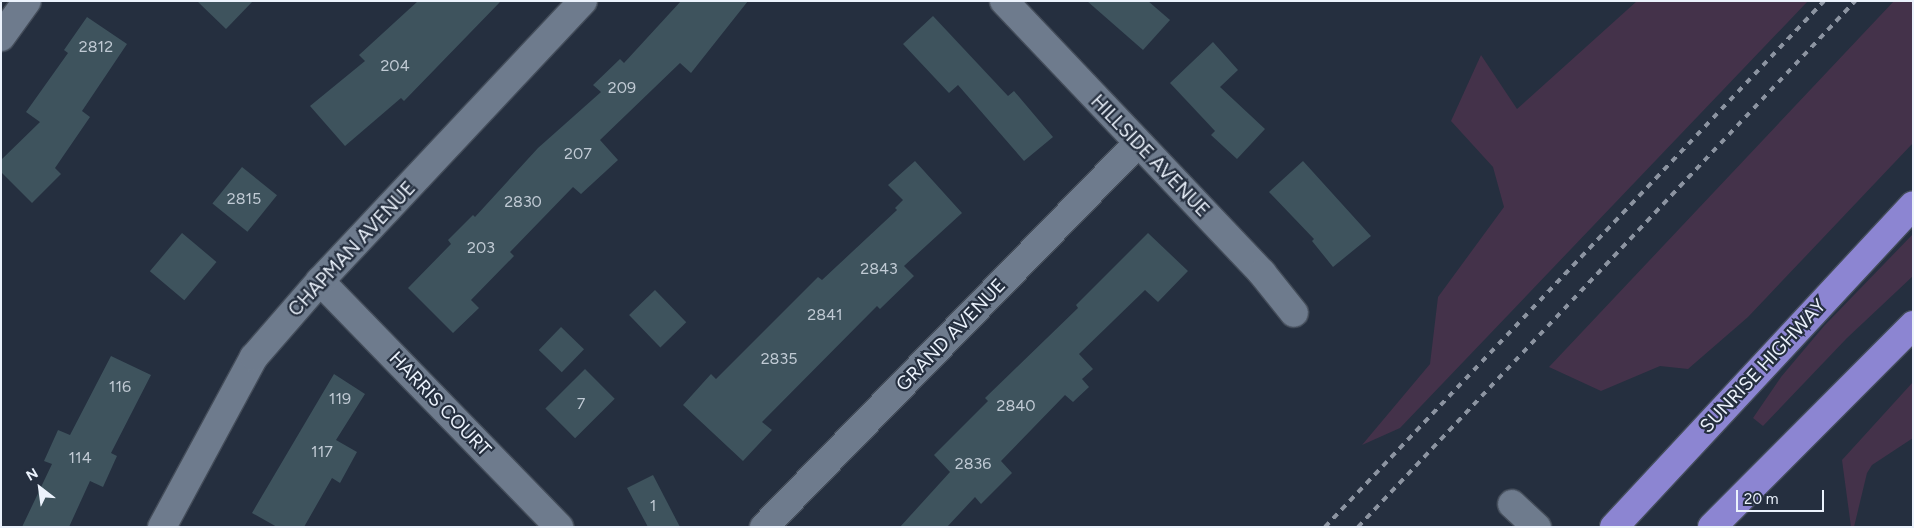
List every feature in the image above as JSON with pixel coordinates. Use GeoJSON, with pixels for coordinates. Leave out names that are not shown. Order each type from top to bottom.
{"type":"FeatureCollection","features":[{"type":"Feature","properties":{"kind":"highway","name":"SUNRISE HIGHWAY"},"geometry":{"type":"LineString","coordinates":[[1614,527],[1913,205]]}},
{"type":"Feature","properties":{"kind":"highway"},"geometry":{"type":"LineString","coordinates":[[1712,527],[1913,325]]}},
{"type":"Feature","properties":{"kind":"street"},"geometry":{"type":"LineString","coordinates":[[1,37],[27,1]]}},
{"type":"Feature","properties":{"kind":"street","name":"CHAPMAN AVENUE"},"geometry":{"type":"LineString","coordinates":[[162,527],[254,357],[320,281],[582,1]]}},
{"type":"Feature","properties":{"kind":"street","name":"HILLSIDE AVENUE"},"geometry":{"type":"LineString","coordinates":[[1004,1],[1137,144],[1262,274],[1294,313]]}},
{"type":"Feature","properties":{"kind":"street","name":"GRAND AVENUE"},"geometry":{"type":"LineString","coordinates":[[764,527],[1137,144]]}},
{"type":"Feature","properties":{"kind":"street","name":"HARRIS COURT"},"geometry":{"type":"LineString","coordinates":[[320,281],[559,527]]}},
{"type":"Feature","properties":{"kind":"street"},"geometry":{"type":"LineString","coordinates":[[1512,504],[1537,527]]}},
{"type":"Feature","properties":{"kind":"shaded area"},"geometry":{"type":"Polygon","coordinates":[[[1637,1],[1808,1],[1400,428],[1362,445],[1430,364],[1438,297],[1504,207],[1493,167],[1451,121],[1481,55],[1517,109],[1637,1]]]}},
{"type":"Feature","properties":{"kind":"shaded area"},"geometry":{"type":"Polygon","coordinates":[[[1894,1],[1913,1],[1913,143],[1748,317],[1688,369],[1660,366],[1601,391],[1549,367],[1894,1]]]}},
{"type":"Feature","properties":{"kind":"shaded area"},"geometry":{"type":"Polygon","coordinates":[[[1913,234],[1913,276],[1847,338],[1763,426],[1753,418],[1781,377],[1824,326],[1913,234]]]}},
{"type":"Feature","properties":{"kind":"shaded area"},"geometry":{"type":"Polygon","coordinates":[[[1913,382],[1913,438],[1872,465],[1867,473],[1854,527],[1851,527],[1842,460],[1913,382]]]}},
{"type":"Feature","properties":{"kind":"building"},"geometry":{"type":"Polygon","coordinates":[[[197,1],[253,1],[226,29],[197,1]]]}},
{"type":"Feature","properties":{"kind":"building"},"geometry":{"type":"Polygon","coordinates":[[[418,1],[501,1],[404,101],[401,98],[345,146],[310,106],[365,61],[359,55],[418,1]]]}},
{"type":"Feature","properties":{"kind":"building"},"geometry":{"type":"Polygon","coordinates":[[[681,1],[748,1],[691,73],[680,63],[600,140],[618,160],[581,194],[573,187],[510,252],[514,256],[471,300],[479,308],[453,333],[408,288],[451,244],[448,240],[473,215],[475,217],[538,148],[601,92],[593,85],[620,59],[624,63],[681,1]]]}},
{"type":"Feature","properties":{"kind":"building"},"geometry":{"type":"Polygon","coordinates":[[[1087,1],[1148,1],[1170,20],[1143,50],[1087,1]]]}},
{"type":"Feature","properties":{"kind":"building"},"geometry":{"type":"Polygon","coordinates":[[[933,16],[1008,96],[1014,91],[1053,137],[1024,161],[958,85],[949,93],[903,44],[933,16]]]}},
{"type":"Feature","properties":{"kind":"building"},"geometry":{"type":"Polygon","coordinates":[[[87,17],[127,44],[82,111],[90,117],[55,168],[61,174],[32,203],[1,172],[1,160],[40,122],[26,112],[68,53],[64,50],[87,17]]]}},
{"type":"Feature","properties":{"kind":"building"},"geometry":{"type":"Polygon","coordinates":[[[1213,42],[1238,70],[1220,87],[1265,129],[1237,159],[1211,135],[1215,131],[1170,83],[1213,42]]]}},
{"type":"Feature","properties":{"kind":"building"},"geometry":{"type":"Polygon","coordinates":[[[915,161],[962,213],[904,266],[914,276],[880,309],[877,306],[762,422],[772,430],[743,461],[683,405],[711,374],[716,379],[818,277],[822,280],[897,210],[895,208],[903,200],[888,185],[915,161]]]}},
{"type":"Feature","properties":{"kind":"building"},"geometry":{"type":"Polygon","coordinates":[[[1303,161],[1371,236],[1333,267],[1312,241],[1314,239],[1269,192],[1303,161]]]}},
{"type":"Feature","properties":{"kind":"building"},"geometry":{"type":"Polygon","coordinates":[[[242,167],[277,195],[247,232],[212,204],[242,167]]]}},
{"type":"Feature","properties":{"kind":"building"},"geometry":{"type":"Polygon","coordinates":[[[182,233],[216,262],[184,300],[150,271],[182,233]]]}},
{"type":"Feature","properties":{"kind":"building"},"geometry":{"type":"Polygon","coordinates":[[[1148,233],[1188,271],[1158,302],[1145,290],[1079,354],[1093,369],[1082,379],[1089,387],[1073,402],[1065,395],[1001,461],[1012,473],[981,504],[975,497],[947,527],[900,527],[950,472],[934,455],[988,401],[985,398],[1078,308],[1076,305],[1148,233]]]}},
{"type":"Feature","properties":{"kind":"building"},"geometry":{"type":"Polygon","coordinates":[[[655,290],[686,322],[660,347],[629,315],[655,290]]]}},
{"type":"Feature","properties":{"kind":"building"},"geometry":{"type":"Polygon","coordinates":[[[561,327],[584,349],[562,372],[539,350],[561,327]]]}},
{"type":"Feature","properties":{"kind":"building"},"geometry":{"type":"Polygon","coordinates":[[[111,356],[151,375],[111,453],[117,456],[103,487],[90,481],[69,527],[22,527],[52,464],[44,461],[58,430],[70,435],[111,356]]]}},
{"type":"Feature","properties":{"kind":"building"},"geometry":{"type":"Polygon","coordinates":[[[585,369],[615,399],[575,438],[545,409],[585,369]]]}},
{"type":"Feature","properties":{"kind":"building"},"geometry":{"type":"Polygon","coordinates":[[[334,374],[365,394],[336,440],[357,452],[340,483],[332,478],[304,527],[277,527],[252,513],[334,374]]]}},
{"type":"Feature","properties":{"kind":"building"},"geometry":{"type":"Polygon","coordinates":[[[653,475],[680,527],[648,527],[627,488],[653,475]]]}},
{"type":"Feature","properties":{"kind":"railway"},"geometry":{"type":"LineString","coordinates":[[1325,527],[1824,1]]}},
{"type":"Feature","properties":{"kind":"railway"},"geometry":{"type":"LineString","coordinates":[[1358,527],[1855,1]]}}]}
